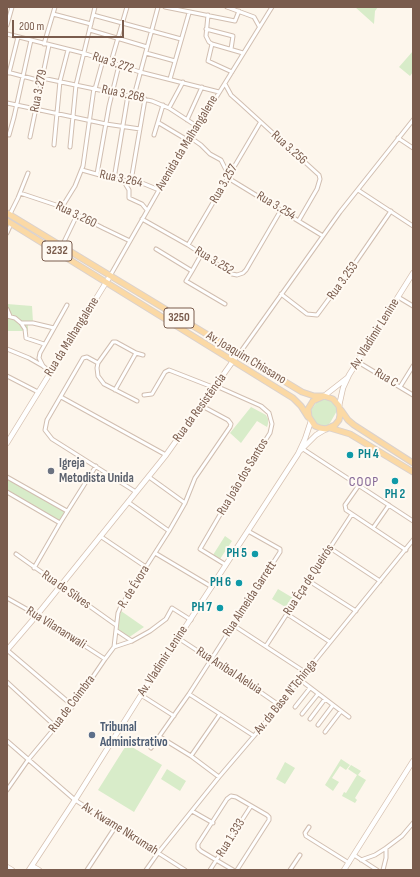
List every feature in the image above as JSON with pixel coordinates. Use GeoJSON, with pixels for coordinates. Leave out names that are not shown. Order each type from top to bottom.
{"type":"FeatureCollection","features":[{"type":"Feature","properties":{"kind":"main road","name":"Av. Joaquim Chissano"},"geometry":{"type":"LineString","coordinates":[[8,213],[302,392],[314,396],[324,396]]}},
{"type":"Feature","properties":{"kind":"main road","name":"3232"},"geometry":{"type":"LineString","coordinates":[[9,222],[106,282]]}},
{"type":"Feature","properties":{"kind":"main road","name":"Av. Vladimir Lenine"},"geometry":{"type":"LineString","coordinates":[[340,408],[343,388],[350,375],[413,273]]}},
{"type":"Feature","properties":{"kind":"main road","name":"Avenida da Malhangalene"},"geometry":{"type":"LineString","coordinates":[[106,282],[110,276]]}},
{"type":"Feature","properties":{"kind":"main road"},"geometry":{"type":"LineString","coordinates":[[106,282],[295,400],[315,426],[350,434],[413,472]]}},
{"type":"Feature","properties":{"kind":"main road","name":"Rua da Malhangalene"},"geometry":{"type":"LineString","coordinates":[[7,443],[106,282]]}},
{"type":"Feature","properties":{"kind":"main road","name":"Rua da Resistência"},"geometry":{"type":"LineString","coordinates":[[7,650],[149,477],[202,406],[238,354]]}},
{"type":"Feature","properties":{"kind":"main road","name":"Av. Vladimir Lenine"},"geometry":{"type":"LineString","coordinates":[[324,396],[350,375]]}},
{"type":"Feature","properties":{"kind":"main road"},"geometry":{"type":"LineString","coordinates":[[310,419],[308,409],[313,401],[324,396],[333,399],[348,420],[354,425],[413,463]]}},
{"type":"Feature","properties":{"kind":"main road"},"geometry":{"type":"LineString","coordinates":[[328,428],[335,425],[339,420],[340,408]]}},
{"type":"Feature","properties":{"kind":"main road","name":"Av. Vladimir Lenine"},"geometry":{"type":"LineString","coordinates":[[302,448],[310,419]]}},
{"type":"Feature","properties":{"kind":"main road","name":"Av. Vladimir Lenine"},"geometry":{"type":"LineString","coordinates":[[31,868],[141,695],[302,448],[316,435],[328,428]]}},
{"type":"Feature","properties":{"kind":"main road"},"geometry":{"type":"LineString","coordinates":[[344,870],[413,761]]}},
{"type":"Feature","properties":{"kind":"main road"},"geometry":{"type":"LineString","coordinates":[[7,867],[12,870]]}},
{"type":"Feature","properties":{"kind":"main road"},"geometry":{"type":"LineString","coordinates":[[31,868],[39,870]]}},
{"type":"Feature","properties":{"kind":"street"},"geometry":{"type":"LineString","coordinates":[[7,25],[12,7]]}},
{"type":"Feature","properties":{"kind":"street"},"geometry":{"type":"LineString","coordinates":[[44,44],[55,7]]}},
{"type":"Feature","properties":{"kind":"street"},"geometry":{"type":"LineString","coordinates":[[70,147],[76,85],[95,7]]}},
{"type":"Feature","properties":{"kind":"street"},"geometry":{"type":"LineString","coordinates":[[111,62],[126,7]]}},
{"type":"Feature","properties":{"kind":"street"},"geometry":{"type":"LineString","coordinates":[[134,96],[158,7]]}},
{"type":"Feature","properties":{"kind":"street"},"geometry":{"type":"LineString","coordinates":[[164,7],[235,21],[239,11]]}},
{"type":"Feature","properties":{"kind":"street"},"geometry":{"type":"LineString","coordinates":[[227,7],[235,8],[254,17],[259,26]]}},
{"type":"Feature","properties":{"kind":"street","name":"Avenida da Malhangalene"},"geometry":{"type":"LineString","coordinates":[[110,276],[159,190],[272,7]]}},
{"type":"Feature","properties":{"kind":"street"},"geometry":{"type":"LineString","coordinates":[[170,79],[189,13]]}},
{"type":"Feature","properties":{"kind":"street"},"geometry":{"type":"LineString","coordinates":[[53,14],[91,24]]}},
{"type":"Feature","properties":{"kind":"street"},"geometry":{"type":"LineString","coordinates":[[93,15],[182,39]]}},
{"type":"Feature","properties":{"kind":"street"},"geometry":{"type":"LineString","coordinates":[[208,15],[206,29],[207,39],[212,44],[243,53]]}},
{"type":"Feature","properties":{"kind":"street"},"geometry":{"type":"LineString","coordinates":[[206,29],[233,36],[231,49]]}},
{"type":"Feature","properties":{"kind":"street"},"geometry":{"type":"LineString","coordinates":[[90,30],[147,47]]}},
{"type":"Feature","properties":{"kind":"street","name":"Rua 3.272"},"geometry":{"type":"LineString","coordinates":[[7,34],[83,53],[140,72],[219,92]]}},
{"type":"Feature","properties":{"kind":"street"},"geometry":{"type":"LineString","coordinates":[[8,73],[18,37]]}},
{"type":"Feature","properties":{"kind":"street"},"geometry":{"type":"LineString","coordinates":[[9,135],[31,40]]}},
{"type":"Feature","properties":{"kind":"street"},"geometry":{"type":"LineString","coordinates":[[212,44],[208,61],[232,72]]}},
{"type":"Feature","properties":{"kind":"street","name":"Rua 3.279"},"geometry":{"type":"LineString","coordinates":[[30,137],[49,45]]}},
{"type":"Feature","properties":{"kind":"street"},"geometry":{"type":"LineString","coordinates":[[54,145],[60,81],[68,50]]}},
{"type":"Feature","properties":{"kind":"street"},"geometry":{"type":"LineString","coordinates":[[146,53],[175,61]]}},
{"type":"Feature","properties":{"kind":"street"},"geometry":{"type":"LineString","coordinates":[[62,207],[75,186],[82,170],[86,154],[94,88],[103,60]]}},
{"type":"Feature","properties":{"kind":"street"},"geometry":{"type":"LineString","coordinates":[[97,174],[112,92],[119,65]]}},
{"type":"Feature","properties":{"kind":"street","name":"Rua 3.268"},"geometry":{"type":"LineString","coordinates":[[8,73],[41,80],[60,81],[145,99],[170,108],[198,127]]}},
{"type":"Feature","properties":{"kind":"street"},"geometry":{"type":"LineString","coordinates":[[170,108],[183,82]]}},
{"type":"Feature","properties":{"kind":"street","name":"Rua 3.256"},"geometry":{"type":"LineString","coordinates":[[225,84],[231,95],[320,178],[317,189],[299,220]]}},
{"type":"Feature","properties":{"kind":"street"},"geometry":{"type":"LineString","coordinates":[[187,120],[202,87]]}},
{"type":"Feature","properties":{"kind":"street"},"geometry":{"type":"LineString","coordinates":[[114,179],[128,96]]}},
{"type":"Feature","properties":{"kind":"street"},"geometry":{"type":"LineString","coordinates":[[131,181],[145,99]]}},
{"type":"Feature","properties":{"kind":"street"},"geometry":{"type":"LineString","coordinates":[[7,103],[106,124],[140,129]]}},
{"type":"Feature","properties":{"kind":"street"},"geometry":{"type":"LineString","coordinates":[[154,135],[159,123],[163,105]]}},
{"type":"Feature","properties":{"kind":"street","name":"Rua da Resistência"},"geometry":{"type":"LineString","coordinates":[[238,354],[323,236],[413,120]]}},
{"type":"Feature","properties":{"kind":"street"},"geometry":{"type":"LineString","coordinates":[[159,123],[202,145],[210,154],[223,162],[229,176]]}},
{"type":"Feature","properties":{"kind":"street","name":"Rua 3.257"},"geometry":{"type":"LineString","coordinates":[[188,246],[260,123]]}},
{"type":"Feature","properties":{"kind":"street"},"geometry":{"type":"LineString","coordinates":[[398,138],[413,148]]}},
{"type":"Feature","properties":{"kind":"street","name":"Rua 3.264"},"geometry":{"type":"LineString","coordinates":[[82,170],[114,179],[142,183],[159,190]]}},
{"type":"Feature","properties":{"kind":"street"},"geometry":{"type":"LineString","coordinates":[[8,213],[20,194],[28,173]]}},
{"type":"Feature","properties":{"kind":"street","name":"Rua 3.254"},"geometry":{"type":"LineString","coordinates":[[229,176],[323,236]]}},
{"type":"Feature","properties":{"kind":"street"},"geometry":{"type":"LineString","coordinates":[[123,180],[129,190],[129,198],[142,204],[147,210]]}},
{"type":"Feature","properties":{"kind":"street"},"geometry":{"type":"LineString","coordinates":[[358,190],[413,226]]}},
{"type":"Feature","properties":{"kind":"street","name":"Rua 3.260"},"geometry":{"type":"LineString","coordinates":[[20,194],[62,207],[130,241]]}},
{"type":"Feature","properties":{"kind":"street","name":"Rua 3.252"},"geometry":{"type":"LineString","coordinates":[[142,219],[232,274],[237,275],[243,273],[281,210]]}},
{"type":"Feature","properties":{"kind":"street","name":"Rua 3.253"},"geometry":{"type":"LineString","coordinates":[[281,294],[306,314],[317,315],[391,212]]}},
{"type":"Feature","properties":{"kind":"street"},"geometry":{"type":"LineString","coordinates":[[62,247],[77,215]]}},
{"type":"Feature","properties":{"kind":"street"},"geometry":{"type":"LineString","coordinates":[[7,233],[9,222]]}},
{"type":"Feature","properties":{"kind":"street"},"geometry":{"type":"LineString","coordinates":[[156,249],[192,271]]}},
{"type":"Feature","properties":{"kind":"street"},"geometry":{"type":"LineString","coordinates":[[201,255],[186,281],[225,304]]}},
{"type":"Feature","properties":{"kind":"street"},"geometry":{"type":"LineString","coordinates":[[398,297],[413,306]]}},
{"type":"Feature","properties":{"kind":"street"},"geometry":{"type":"LineString","coordinates":[[43,366],[39,358],[40,353],[67,305]]}},
{"type":"Feature","properties":{"kind":"street"},"geometry":{"type":"LineString","coordinates":[[7,309],[8,316],[21,323],[25,329],[26,338],[44,344]]}},
{"type":"Feature","properties":{"kind":"street"},"geometry":{"type":"LineString","coordinates":[[21,323],[33,323],[54,328]]}},
{"type":"Feature","properties":{"kind":"street"},"geometry":{"type":"LineString","coordinates":[[137,401],[104,384],[101,381],[98,372],[98,364],[112,342],[116,342],[136,353],[143,355]]}},
{"type":"Feature","properties":{"kind":"street"},"geometry":{"type":"LineString","coordinates":[[7,350],[29,358],[50,372]]}},
{"type":"Feature","properties":{"kind":"street"},"geometry":{"type":"LineString","coordinates":[[115,390],[136,353]]}},
{"type":"Feature","properties":{"kind":"street"},"geometry":{"type":"LineString","coordinates":[[98,364],[87,357],[83,358],[47,420],[45,430],[52,439],[136,492]]}},
{"type":"Feature","properties":{"kind":"street","name":"Rua C"},"geometry":{"type":"LineString","coordinates":[[357,364],[413,395]]}},
{"type":"Feature","properties":{"kind":"street"},"geometry":{"type":"LineString","coordinates":[[400,387],[413,366]]}},
{"type":"Feature","properties":{"kind":"street","name":"Rua João dos Santos"},"geometry":{"type":"LineString","coordinates":[[144,395],[152,394],[166,372],[169,370],[261,406],[269,413],[272,424],[270,433],[242,477],[200,549],[226,565]]}},
{"type":"Feature","properties":{"kind":"street"},"geometry":{"type":"LineString","coordinates":[[7,376],[37,393]]}},
{"type":"Feature","properties":{"kind":"street"},"geometry":{"type":"LineString","coordinates":[[61,397],[166,455]]}},
{"type":"Feature","properties":{"kind":"street","name":"R. de Évora"},"geometry":{"type":"LineString","coordinates":[[114,647],[118,613],[121,606],[169,531],[185,503],[195,478],[230,427],[231,424],[228,420],[202,406]]}},
{"type":"Feature","properties":{"kind":"street"},"geometry":{"type":"LineString","coordinates":[[302,448],[413,521]]}},
{"type":"Feature","properties":{"kind":"street"},"geometry":{"type":"LineString","coordinates":[[34,568],[60,522],[96,466]]}},
{"type":"Feature","properties":{"kind":"street"},"geometry":{"type":"LineString","coordinates":[[7,477],[67,512]]}},
{"type":"Feature","properties":{"kind":"street"},"geometry":{"type":"LineString","coordinates":[[149,477],[185,503]]}},
{"type":"Feature","properties":{"kind":"street"},"geometry":{"type":"LineString","coordinates":[[358,485],[345,505],[346,510],[406,550]]}},
{"type":"Feature","properties":{"kind":"street"},"geometry":{"type":"LineString","coordinates":[[7,492],[60,522]]}},
{"type":"Feature","properties":{"kind":"street"},"geometry":{"type":"LineString","coordinates":[[128,502],[169,531]]}},
{"type":"Feature","properties":{"kind":"street"},"geometry":{"type":"LineString","coordinates":[[373,528],[388,505]]}},
{"type":"Feature","properties":{"kind":"street","name":"Rua Éça de Queirós"},"geometry":{"type":"LineString","coordinates":[[266,646],[352,514]]}},
{"type":"Feature","properties":{"kind":"street","name":"Rua Almeida Garrett"},"geometry":{"type":"LineString","coordinates":[[151,748],[189,694],[280,552],[280,549],[248,531]]}},
{"type":"Feature","properties":{"kind":"street"},"geometry":{"type":"LineString","coordinates":[[100,536],[146,567]]}},
{"type":"Feature","properties":{"kind":"street","name":"Av. da Base N'Tchinga"},"geometry":{"type":"LineString","coordinates":[[146,870],[219,776],[254,736],[413,540]]}},
{"type":"Feature","properties":{"kind":"street"},"geometry":{"type":"LineString","coordinates":[[330,548],[380,580]]}},
{"type":"Feature","properties":{"kind":"street"},"geometry":{"type":"LineString","coordinates":[[155,553],[212,587]]}},
{"type":"Feature","properties":{"kind":"street","name":"Rua de Silves"},"geometry":{"type":"LineString","coordinates":[[16,554],[116,625]]}},
{"type":"Feature","properties":{"kind":"street"},"geometry":{"type":"LineString","coordinates":[[309,581],[356,611]]}},
{"type":"Feature","properties":{"kind":"street","name":"Rua Vilananwali"},"geometry":{"type":"LineString","coordinates":[[7,598],[37,615],[104,659]]}},
{"type":"Feature","properties":{"kind":"street"},"geometry":{"type":"LineString","coordinates":[[114,647],[132,641],[150,631],[166,619],[172,608],[190,620]]}},
{"type":"Feature","properties":{"kind":"street"},"geometry":{"type":"LineString","coordinates":[[288,614],[330,642]]}},
{"type":"Feature","properties":{"kind":"street"},"geometry":{"type":"LineString","coordinates":[[233,625],[305,672]]}},
{"type":"Feature","properties":{"kind":"street"},"geometry":{"type":"LineString","coordinates":[[117,631],[132,641]]}},
{"type":"Feature","properties":{"kind":"street","name":"Rua Aníbal Aleluia"},"geometry":{"type":"LineString","coordinates":[[178,638],[278,705]]}},
{"type":"Feature","properties":{"kind":"street","name":"Rua de Coimbra"},"geometry":{"type":"LineString","coordinates":[[7,790],[28,760],[73,706],[104,659],[114,647]]}},
{"type":"Feature","properties":{"kind":"street"},"geometry":{"type":"LineString","coordinates":[[7,650],[73,706]]}},
{"type":"Feature","properties":{"kind":"street"},"geometry":{"type":"LineString","coordinates":[[299,679],[349,717]]}},
{"type":"Feature","properties":{"kind":"street"},"geometry":{"type":"LineString","coordinates":[[7,682],[56,727]]}},
{"type":"Feature","properties":{"kind":"street"},"geometry":{"type":"LineString","coordinates":[[294,707],[310,688]]}},
{"type":"Feature","properties":{"kind":"street"},"geometry":{"type":"LineString","coordinates":[[189,694],[254,736]]}},
{"type":"Feature","properties":{"kind":"street"},"geometry":{"type":"LineString","coordinates":[[302,714],[318,694]]}},
{"type":"Feature","properties":{"kind":"street"},"geometry":{"type":"LineString","coordinates":[[141,695],[174,716]]}},
{"type":"Feature","properties":{"kind":"street"},"geometry":{"type":"LineString","coordinates":[[310,719],[326,699]]}},
{"type":"Feature","properties":{"kind":"street"},"geometry":{"type":"LineString","coordinates":[[318,725],[333,705]]}},
{"type":"Feature","properties":{"kind":"street"},"geometry":{"type":"LineString","coordinates":[[325,732],[341,711]]}},
{"type":"Feature","properties":{"kind":"street"},"geometry":{"type":"LineString","coordinates":[[191,756],[220,714]]}},
{"type":"Feature","properties":{"kind":"street"},"geometry":{"type":"LineString","coordinates":[[160,737],[191,756],[219,776]]}},
{"type":"Feature","properties":{"kind":"street","name":"Av. Kwame Nkrumah"},"geometry":{"type":"LineString","coordinates":[[7,741],[75,800],[184,870]]}},
{"type":"Feature","properties":{"kind":"street"},"geometry":{"type":"LineString","coordinates":[[233,870],[198,848],[198,844],[230,796],[236,797],[267,815],[269,820],[237,870]]}},
{"type":"Feature","properties":{"kind":"street","name":"Rua 1.333"},"geometry":{"type":"LineString","coordinates":[[210,870],[251,806]]}},
{"type":"Feature","properties":{"kind":"street"},"geometry":{"type":"LineString","coordinates":[[192,811],[213,823]]}},
{"type":"Feature","properties":{"kind":"street"},"geometry":{"type":"LineString","coordinates":[[361,860],[386,848],[402,836],[413,823]]}},
{"type":"Feature","properties":{"kind":"street"},"geometry":{"type":"LineString","coordinates":[[87,870],[116,826]]}},
{"type":"Feature","properties":{"kind":"street"},"geometry":{"type":"LineString","coordinates":[[309,827],[305,833],[306,836],[349,863]]}},
{"type":"Feature","properties":{"kind":"street"},"geometry":{"type":"LineString","coordinates":[[383,870],[386,858],[386,848]]}},
{"type":"Feature","properties":{"kind":"street"},"geometry":{"type":"LineString","coordinates":[[290,870],[300,855]]}},
{"type":"Feature","properties":{"kind":"street"},"geometry":{"type":"LineString","coordinates":[[354,855],[378,870]]}},
{"type":"Feature","properties":{"kind":"green space"},"geometry":{"type":"Polygon","coordinates":[[[355,7],[378,7],[375,11],[374,24],[355,7]]]}},
{"type":"Feature","properties":{"kind":"green space"},"geometry":{"type":"Polygon","coordinates":[[[413,51],[413,72],[410,76],[399,67],[413,51]]]}},
{"type":"Feature","properties":{"kind":"green space"},"geometry":{"type":"Polygon","coordinates":[[[7,304],[32,306],[33,322],[28,323],[28,331],[7,331],[7,304]]]}},
{"type":"Feature","properties":{"kind":"green space"},"geometry":{"type":"Polygon","coordinates":[[[320,398],[333,398],[338,409],[330,423],[324,428],[312,425],[310,411],[320,398]]]}},
{"type":"Feature","properties":{"kind":"green space"},"geometry":{"type":"Polygon","coordinates":[[[251,407],[266,415],[268,424],[267,427],[257,421],[241,443],[230,433],[251,407]]]}},
{"type":"Feature","properties":{"kind":"green space"},"geometry":{"type":"Polygon","coordinates":[[[7,477],[67,511],[60,523],[7,492],[7,477]]]}},
{"type":"Feature","properties":{"kind":"green space"},"geometry":{"type":"Polygon","coordinates":[[[225,536],[232,541],[220,559],[213,555],[225,536]]]}},
{"type":"Feature","properties":{"kind":"green space"},"geometry":{"type":"Polygon","coordinates":[[[278,589],[293,598],[287,608],[272,599],[278,589]]]}},
{"type":"Feature","properties":{"kind":"green space"},"geometry":{"type":"Polygon","coordinates":[[[121,611],[144,627],[128,638],[118,630],[121,611]]]}},
{"type":"Feature","properties":{"kind":"green space"},"geometry":{"type":"Polygon","coordinates":[[[127,744],[162,765],[134,812],[98,790],[127,744]]]}},
{"type":"Feature","properties":{"kind":"green space"},"geometry":{"type":"Polygon","coordinates":[[[341,759],[350,765],[346,770],[340,766],[332,778],[339,782],[333,791],[325,785],[341,759]]]}},
{"type":"Feature","properties":{"kind":"green space"},"geometry":{"type":"Polygon","coordinates":[[[285,762],[295,768],[285,784],[276,779],[285,762]]]}},
{"type":"Feature","properties":{"kind":"green space"},"geometry":{"type":"Polygon","coordinates":[[[351,765],[361,771],[358,775],[366,780],[355,798],[357,800],[355,803],[342,796],[344,792],[346,793],[357,775],[348,769],[351,765]]]}},
{"type":"Feature","properties":{"kind":"green space"},"geometry":{"type":"Polygon","coordinates":[[[167,769],[186,781],[180,791],[161,779],[167,769]]]}},
{"type":"Feature","properties":{"kind":"place","name":"PH 4"},"geometry":{"type":"Point","coordinates":[350,455]}},
{"type":"Feature","properties":{"kind":"place","name":"Igreja Metodista Unida"},"geometry":{"type":"Point","coordinates":[51,471]}},
{"type":"Feature","properties":{"kind":"place","name":"PH 2"},"geometry":{"type":"Point","coordinates":[395,481]}},
{"type":"Feature","properties":{"kind":"place","name":"PH 5"},"geometry":{"type":"Point","coordinates":[255,554]}},
{"type":"Feature","properties":{"kind":"place","name":"PH 6"},"geometry":{"type":"Point","coordinates":[239,583]}},
{"type":"Feature","properties":{"kind":"place","name":"PH 7"},"geometry":{"type":"Point","coordinates":[220,608]}},
{"type":"Feature","properties":{"kind":"place","name":"Tribunal Administrativo"},"geometry":{"type":"Point","coordinates":[92,735]}},
{"type":"Feature","properties":{"kind":"district","name":"COOP"},"geometry":{"type":"Point","coordinates":[364,482]}}]}
